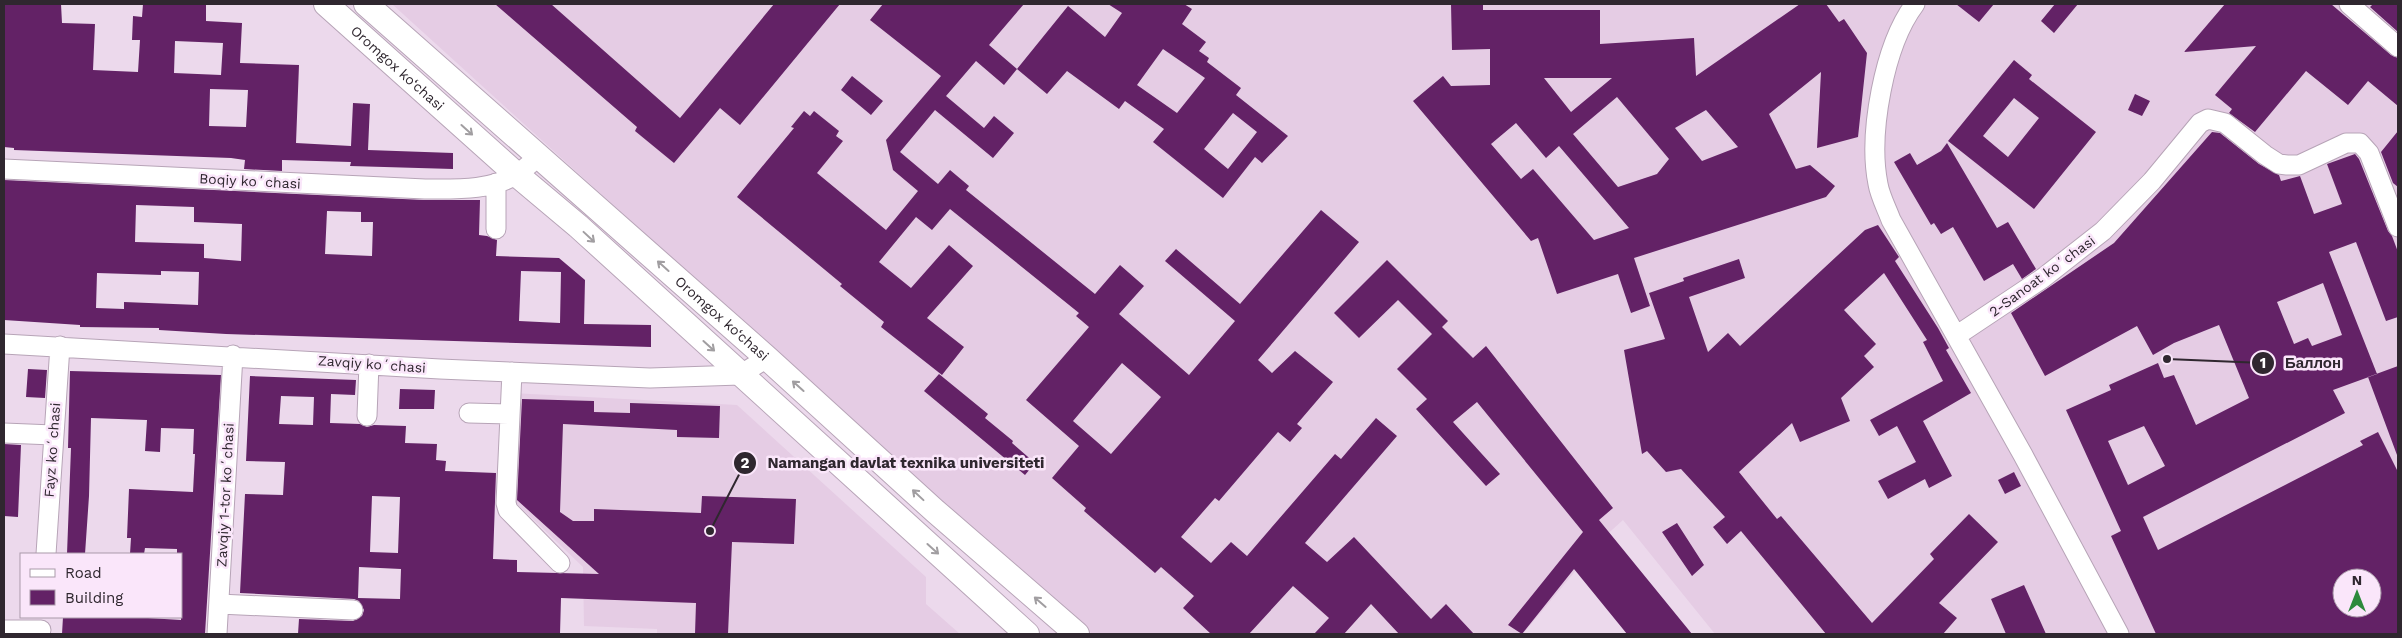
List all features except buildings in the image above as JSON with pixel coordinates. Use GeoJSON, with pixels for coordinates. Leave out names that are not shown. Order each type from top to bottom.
{"type":"FeatureCollection","features":[{"type":"Feature","properties":{"kind":"main road","name":"Oromgox ko‘chasi"},"geometry":{"type":"LineString","coordinates":[[326,4],[506,179],[578,226],[1027,634]]}},
{"type":"Feature","properties":{"kind":"main road","name":"Oromgox ko‘chasi"},"geometry":{"type":"LineString","coordinates":[[366,4],[767,358],[935,511],[1077,634]]}},
{"type":"Feature","properties":{"kind":"street"},"geometry":{"type":"LineString","coordinates":[[1915,4],[1905,16],[1891,56],[1879,103],[1874,140],[1878,185],[1892,220],[2119,634]]}},
{"type":"Feature","properties":{"kind":"street"},"geometry":{"type":"LineString","coordinates":[[2349,4],[2398,47]]}},
{"type":"Feature","properties":{"kind":"street","name":"2-Sanoat koʻchasi"},"geometry":{"type":"LineString","coordinates":[[1956,336],[2043,278],[2103,231],[2152,181],[2190,133],[2200,123],[2208,119],[2225,123],[2265,155],[2279,164],[2287,166],[2299,165],[2346,143],[2360,143],[2369,153],[2398,227]]}},
{"type":"Feature","properties":{"kind":"street"},"geometry":{"type":"LineString","coordinates":[[496,229],[506,179],[539,156]]}},
{"type":"Feature","properties":{"kind":"street","name":"Boqiy koʻchasi"},"geometry":{"type":"LineString","coordinates":[[4,169],[425,189],[466,189],[506,179]]}},
{"type":"Feature","properties":{"kind":"street","name":"Zavqiy koʻchasi"},"geometry":{"type":"LineString","coordinates":[[4,344],[650,378],[740,375]]}},
{"type":"Feature","properties":{"kind":"street","name":"Fayz koʻchasi"},"geometry":{"type":"LineString","coordinates":[[46,553],[60,346]]}},
{"type":"Feature","properties":{"kind":"street","name":"Zavqiy 1-tor koʻchasi"},"geometry":{"type":"LineString","coordinates":[[217,634],[232,355]]}},
{"type":"Feature","properties":{"kind":"street"},"geometry":{"type":"LineString","coordinates":[[740,375],[767,358]]}},
{"type":"Feature","properties":{"kind":"street"},"geometry":{"type":"LineString","coordinates":[[367,416],[369,364]]}},
{"type":"Feature","properties":{"kind":"street"},"geometry":{"type":"LineString","coordinates":[[512,372],[505,496],[508,510],[560,563]]}},
{"type":"Feature","properties":{"kind":"street"},"geometry":{"type":"LineString","coordinates":[[469,413],[510,414]]}},
{"type":"Feature","properties":{"kind":"street"},"geometry":{"type":"LineString","coordinates":[[4,433],[53,435]]}},
{"type":"Feature","properties":{"kind":"street"},"geometry":{"type":"LineString","coordinates":[[219,604],[352,610]]}},
{"type":"Feature","properties":{"kind":"street"},"geometry":{"type":"LineString","coordinates":[[4,630],[41,627]]}},
{"type":"Feature","properties":{"kind":"shaded area"},"geometry":{"type":"Polygon","coordinates":[[[392,4],[2398,4],[2398,634],[1715,634],[1623,520],[1602,539],[1523,634],[1092,634],[953,514],[392,4]]]}},
{"type":"Feature","properties":{"kind":"shaded area"},"geometry":{"type":"Polygon","coordinates":[[[512,393],[737,405],[926,577],[926,604],[960,634],[657,634],[657,629],[584,626],[583,567],[507,494],[512,393]]]}},
{"type":"Feature","properties":{"kind":"place","name":"Баллон"},"geometry":{"type":"Point","coordinates":[2167,359]}},
{"type":"Feature","properties":{"kind":"place","name":"Namangan davlat texnika universiteti"},"geometry":{"type":"Point","coordinates":[710,531]}}]}
